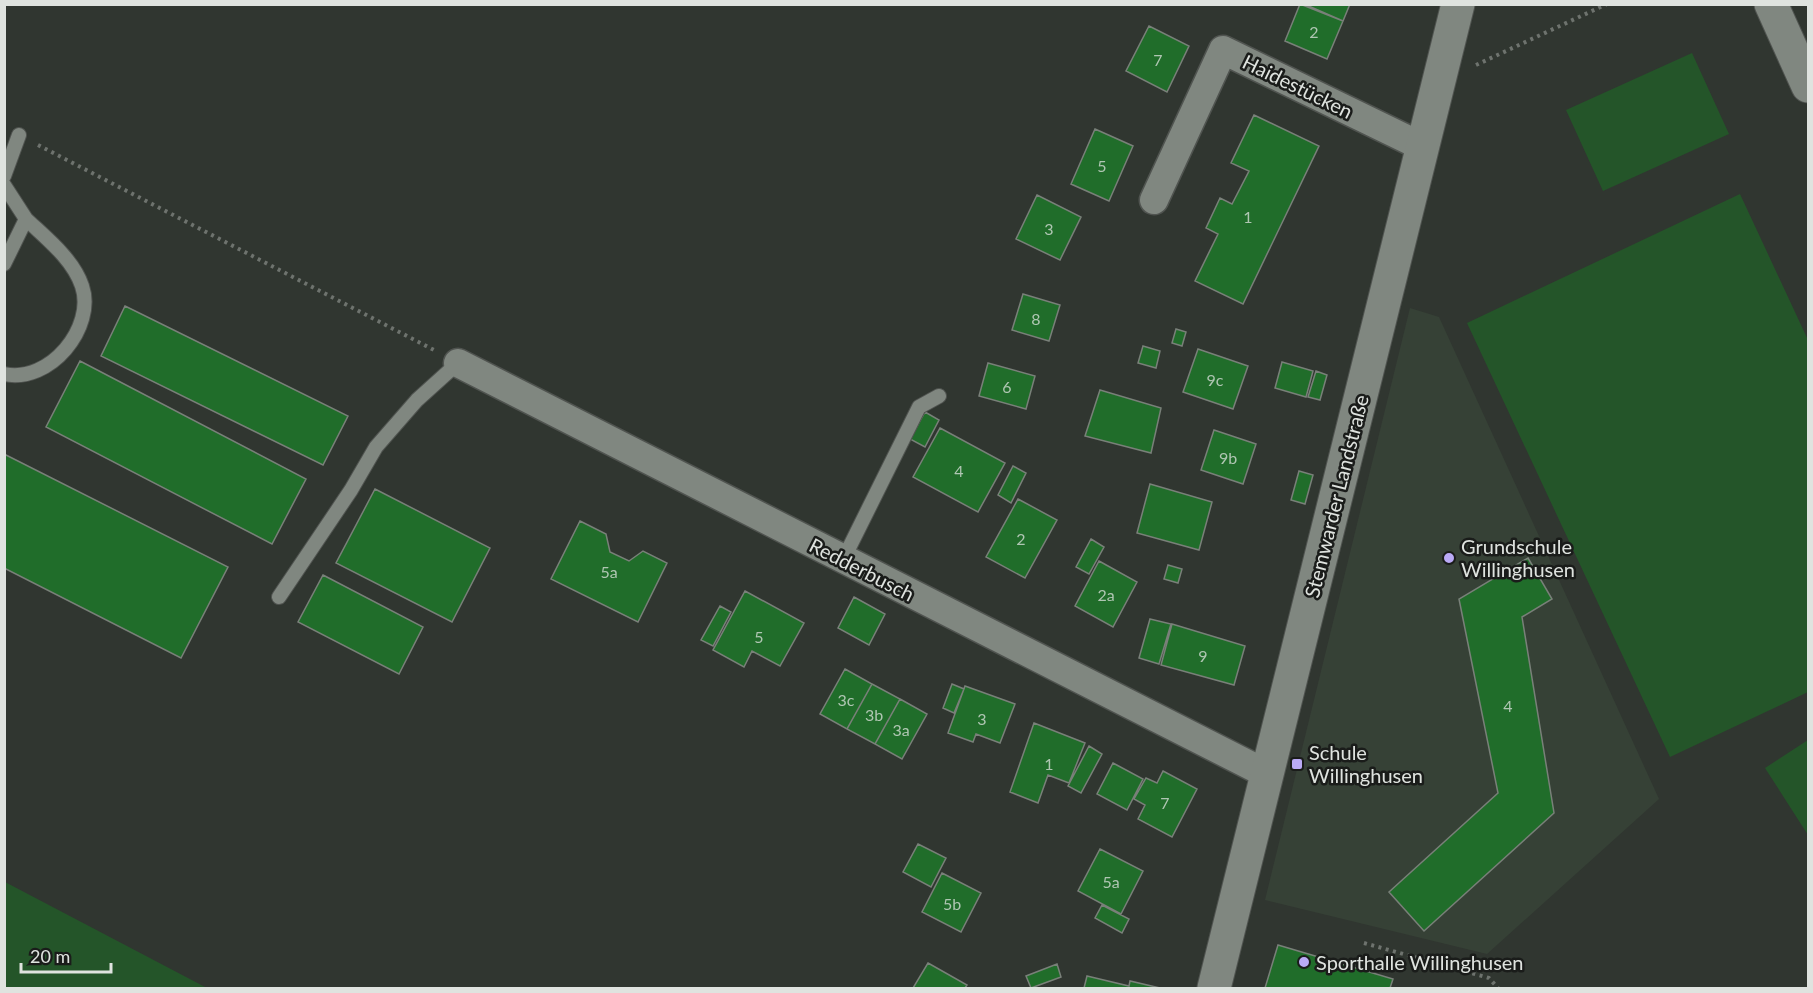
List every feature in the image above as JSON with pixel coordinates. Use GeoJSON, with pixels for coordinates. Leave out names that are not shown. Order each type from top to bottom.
{"type":"FeatureCollection","features":[{"type":"Feature","properties":{"kind":"street","name":"Stemwarder Landstraße"},"geometry":{"type":"LineString","coordinates":[[1214,988],[1458,4]]}},
{"type":"Feature","properties":{"kind":"street"},"geometry":{"type":"LineString","coordinates":[[1771,4],[1809,86]]}},
{"type":"Feature","properties":{"kind":"street","name":"Haidestücken"},"geometry":{"type":"LineString","coordinates":[[1155,200],[1223,50],[1423,147]]}},
{"type":"Feature","properties":{"kind":"street","name":"Redderbusch"},"geometry":{"type":"LineString","coordinates":[[458,363],[1266,774]]}},
{"type":"Feature","properties":{"kind":"lane"},"geometry":{"type":"LineString","coordinates":[[4,176],[20,135]]}},
{"type":"Feature","properties":{"kind":"lane"},"geometry":{"type":"LineString","coordinates":[[4,185],[26,219],[77,275],[83,288],[83,308],[77,330],[65,352],[45,369],[26,376],[4,374]]}},
{"type":"Feature","properties":{"kind":"lane"},"geometry":{"type":"LineString","coordinates":[[4,264],[26,219]]}},
{"type":"Feature","properties":{"kind":"lane"},"geometry":{"type":"LineString","coordinates":[[279,597],[351,490],[376,447],[417,400],[458,363]]}},
{"type":"Feature","properties":{"kind":"lane"},"geometry":{"type":"LineString","coordinates":[[843,560],[919,407],[939,396]]}},
{"type":"Feature","properties":{"kind":"path"},"geometry":{"type":"LineString","coordinates":[[1472,69],[1607,4]]}},
{"type":"Feature","properties":{"kind":"path"},"geometry":{"type":"LineString","coordinates":[[20,135],[458,363]]}},
{"type":"Feature","properties":{"kind":"path"},"geometry":{"type":"LineString","coordinates":[[1364,943],[1490,978],[1498,988]]}},
{"type":"Feature","properties":{"kind":"shaded area","name":"Grundschule Willinghusen"},"geometry":{"type":"Polygon","coordinates":[[[1410,308],[1439,317],[1659,799],[1487,954],[1265,900],[1410,308]]]}},
{"type":"Feature","properties":{"kind":"green space"},"geometry":{"type":"Polygon","coordinates":[[[1692,53],[1729,134],[1603,191],[1566,110],[1692,53]]]}},
{"type":"Feature","properties":{"kind":"green space"},"geometry":{"type":"Polygon","coordinates":[[[1740,194],[1808,340],[1808,692],[1670,757],[1467,323],[1740,194]]]}},
{"type":"Feature","properties":{"kind":"green space"},"geometry":{"type":"Polygon","coordinates":[[[1808,740],[1808,835],[1765,768],[1808,740]]]}},
{"type":"Feature","properties":{"kind":"green space"},"geometry":{"type":"Polygon","coordinates":[[[5,882],[207,988],[5,988],[5,882]]]}},
{"type":"Feature","properties":{"kind":"building"},"geometry":{"type":"Polygon","coordinates":[[[1300,4],[1343,21],[1327,59],[1285,41],[1300,4]]]}},
{"type":"Feature","properties":{"kind":"building"},"geometry":{"type":"Polygon","coordinates":[[[1304,4],[1350,4],[1343,21],[1304,4]]]}},
{"type":"Feature","properties":{"kind":"building"},"geometry":{"type":"Polygon","coordinates":[[[1149,26],[1189,46],[1167,92],[1126,71],[1149,26]]]}},
{"type":"Feature","properties":{"kind":"building"},"geometry":{"type":"Polygon","coordinates":[[[1254,115],[1319,146],[1243,304],[1195,281],[1218,234],[1206,228],[1220,198],[1232,204],[1249,171],[1231,163],[1254,115]]]}},
{"type":"Feature","properties":{"kind":"building"},"geometry":{"type":"Polygon","coordinates":[[[1095,129],[1133,146],[1109,201],[1071,184],[1095,129]]]}},
{"type":"Feature","properties":{"kind":"building"},"geometry":{"type":"Polygon","coordinates":[[[1037,195],[1081,217],[1060,260],[1016,239],[1037,195]]]}},
{"type":"Feature","properties":{"kind":"building"},"geometry":{"type":"Polygon","coordinates":[[[1023,294],[1060,305],[1049,341],[1012,330],[1023,294]]]}},
{"type":"Feature","properties":{"kind":"building"},"geometry":{"type":"Polygon","coordinates":[[[125,306],[348,416],[323,465],[101,356],[125,306]]]}},
{"type":"Feature","properties":{"kind":"building"},"geometry":{"type":"Polygon","coordinates":[[[1176,329],[1186,332],[1182,346],[1172,343],[1176,329]]]}},
{"type":"Feature","properties":{"kind":"building"},"geometry":{"type":"Polygon","coordinates":[[[1143,346],[1160,351],[1156,368],[1138,363],[1143,346]]]}},
{"type":"Feature","properties":{"kind":"building"},"geometry":{"type":"Polygon","coordinates":[[[1198,349],[1248,366],[1233,409],[1183,392],[1198,349]]]}},
{"type":"Feature","properties":{"kind":"building"},"geometry":{"type":"Polygon","coordinates":[[[80,361],[306,479],[272,544],[46,427],[80,361]]]}},
{"type":"Feature","properties":{"kind":"building"},"geometry":{"type":"Polygon","coordinates":[[[1282,362],[1313,371],[1306,397],[1275,388],[1282,362]]]}},
{"type":"Feature","properties":{"kind":"building"},"geometry":{"type":"Polygon","coordinates":[[[988,363],[1035,376],[1026,409],[979,396],[988,363]]]}},
{"type":"Feature","properties":{"kind":"building"},"geometry":{"type":"Polygon","coordinates":[[[1316,371],[1327,375],[1320,400],[1308,397],[1316,371]]]}},
{"type":"Feature","properties":{"kind":"building"},"geometry":{"type":"Polygon","coordinates":[[[1100,390],[1161,408],[1151,453],[1085,436],[1100,390]]]}},
{"type":"Feature","properties":{"kind":"building"},"geometry":{"type":"Polygon","coordinates":[[[925,412],[939,420],[925,447],[910,439],[925,412]]]}},
{"type":"Feature","properties":{"kind":"building"},"geometry":{"type":"Polygon","coordinates":[[[940,428],[1005,463],[978,512],[913,477],[940,428]]]}},
{"type":"Feature","properties":{"kind":"building"},"geometry":{"type":"Polygon","coordinates":[[[1214,430],[1256,444],[1243,484],[1201,470],[1214,430]]]}},
{"type":"Feature","properties":{"kind":"building"},"geometry":{"type":"Polygon","coordinates":[[[4,454],[228,567],[181,658],[4,568],[4,454]]]}},
{"type":"Feature","properties":{"kind":"building"},"geometry":{"type":"Polygon","coordinates":[[[1013,466],[1026,473],[1011,503],[998,495],[1013,466]]]}},
{"type":"Feature","properties":{"kind":"building"},"geometry":{"type":"Polygon","coordinates":[[[1299,471],[1313,475],[1305,504],[1291,500],[1299,471]]]}},
{"type":"Feature","properties":{"kind":"building"},"geometry":{"type":"Polygon","coordinates":[[[1150,484],[1212,502],[1199,550],[1137,533],[1150,484]]]}},
{"type":"Feature","properties":{"kind":"building"},"geometry":{"type":"Polygon","coordinates":[[[375,489],[490,548],[452,622],[336,563],[375,489]]]}},
{"type":"Feature","properties":{"kind":"building"},"geometry":{"type":"Polygon","coordinates":[[[1018,499],[1057,520],[1025,578],[986,557],[1018,499]]]}},
{"type":"Feature","properties":{"kind":"building"},"geometry":{"type":"Polygon","coordinates":[[[580,521],[606,534],[610,552],[629,561],[643,551],[667,563],[638,622],[551,579],[580,521]]]}},
{"type":"Feature","properties":{"kind":"building"},"geometry":{"type":"Polygon","coordinates":[[[1091,539],[1104,547],[1089,574],[1076,567],[1091,539]]]}},
{"type":"Feature","properties":{"kind":"building"},"geometry":{"type":"Polygon","coordinates":[[[1528,558],[1552,599],[1522,617],[1554,813],[1424,931],[1389,892],[1498,793],[1459,599],[1528,558]]]}},
{"type":"Feature","properties":{"kind":"building"},"geometry":{"type":"Polygon","coordinates":[[[1099,561],[1137,582],[1113,627],[1075,606],[1099,561]]]}},
{"type":"Feature","properties":{"kind":"building"},"geometry":{"type":"Polygon","coordinates":[[[1168,565],[1182,569],[1178,583],[1164,579],[1168,565]]]}},
{"type":"Feature","properties":{"kind":"building"},"geometry":{"type":"Polygon","coordinates":[[[323,575],[423,627],[399,674],[298,622],[323,575]]]}},
{"type":"Feature","properties":{"kind":"building"},"geometry":{"type":"Polygon","coordinates":[[[745,591],[804,623],[780,666],[752,651],[744,667],[713,650],[745,591]]]}},
{"type":"Feature","properties":{"kind":"building"},"geometry":{"type":"Polygon","coordinates":[[[854,597],[885,614],[869,645],[838,628],[854,597]]]}},
{"type":"Feature","properties":{"kind":"building"},"geometry":{"type":"Polygon","coordinates":[[[720,606],[731,612],[713,646],[701,640],[720,606]]]}},
{"type":"Feature","properties":{"kind":"building"},"geometry":{"type":"Polygon","coordinates":[[[1150,619],[1171,624],[1159,664],[1139,658],[1150,619]]]}},
{"type":"Feature","properties":{"kind":"building"},"geometry":{"type":"Polygon","coordinates":[[[1172,624],[1245,646],[1234,685],[1161,665],[1172,624]]]}},
{"type":"Feature","properties":{"kind":"building"},"geometry":{"type":"Polygon","coordinates":[[[845,669],[872,684],[847,729],[820,714],[845,669]]]}},
{"type":"Feature","properties":{"kind":"building"},"geometry":{"type":"Polygon","coordinates":[[[872,684],[900,699],[875,744],[847,729],[872,684]]]}},
{"type":"Feature","properties":{"kind":"building"},"geometry":{"type":"Polygon","coordinates":[[[952,684],[964,689],[954,713],[943,708],[952,684]]]}},
{"type":"Feature","properties":{"kind":"building"},"geometry":{"type":"Polygon","coordinates":[[[965,686],[1015,704],[1000,743],[976,734],[973,742],[948,733],[965,686]]]}},
{"type":"Feature","properties":{"kind":"building"},"geometry":{"type":"Polygon","coordinates":[[[900,699],[927,714],[902,759],[875,744],[900,699]]]}},
{"type":"Feature","properties":{"kind":"building"},"geometry":{"type":"Polygon","coordinates":[[[1034,723],[1085,743],[1069,783],[1048,775],[1038,803],[1010,792],[1034,723]]]}},
{"type":"Feature","properties":{"kind":"building"},"geometry":{"type":"Polygon","coordinates":[[[1089,746],[1102,754],[1081,793],[1068,786],[1089,746]]]}},
{"type":"Feature","properties":{"kind":"building"},"geometry":{"type":"Polygon","coordinates":[[[1113,763],[1143,779],[1127,810],[1097,794],[1113,763]]]}},
{"type":"Feature","properties":{"kind":"building"},"geometry":{"type":"Polygon","coordinates":[[[1163,771],[1197,789],[1172,837],[1138,819],[1145,805],[1134,799],[1146,778],[1157,783],[1163,771]]]}},
{"type":"Feature","properties":{"kind":"building"},"geometry":{"type":"Polygon","coordinates":[[[918,844],[946,858],[931,887],[903,872],[918,844]]]}},
{"type":"Feature","properties":{"kind":"building"},"geometry":{"type":"Polygon","coordinates":[[[1100,849],[1143,871],[1121,914],[1078,891],[1100,849]]]}},
{"type":"Feature","properties":{"kind":"building"},"geometry":{"type":"Polygon","coordinates":[[[942,873],[981,893],[961,932],[922,912],[942,873]]]}},
{"type":"Feature","properties":{"kind":"building"},"geometry":{"type":"Polygon","coordinates":[[[1102,905],[1129,919],[1122,933],[1095,918],[1102,905]]]}},
{"type":"Feature","properties":{"kind":"building","name":"Sporthalle Willinghusen"},"geometry":{"type":"Polygon","coordinates":[[[1278,945],[1393,979],[1390,988],[1265,988],[1278,945]]]}},
{"type":"Feature","properties":{"kind":"building"},"geometry":{"type":"Polygon","coordinates":[[[928,963],[967,985],[965,988],[913,988],[928,963]]]}},
{"type":"Feature","properties":{"kind":"building"},"geometry":{"type":"Polygon","coordinates":[[[1057,964],[1061,977],[1031,988],[1026,976],[1057,964]]]}},
{"type":"Feature","properties":{"kind":"building"},"geometry":{"type":"Polygon","coordinates":[[[1087,976],[1129,986],[1130,981],[1160,988],[1084,988],[1087,976]]]}},
{"type":"Feature","properties":{"kind":"place","name":"Grundschule Willinghusen"},"geometry":{"type":"Point","coordinates":[1449,558]}},
{"type":"Feature","properties":{"kind":"place","name":"Schule Willinghusen"},"geometry":{"type":"Point","coordinates":[1297,764]}},
{"type":"Feature","properties":{"kind":"place","name":"Sporthalle Willinghusen"},"geometry":{"type":"Point","coordinates":[1304,962]}}]}
